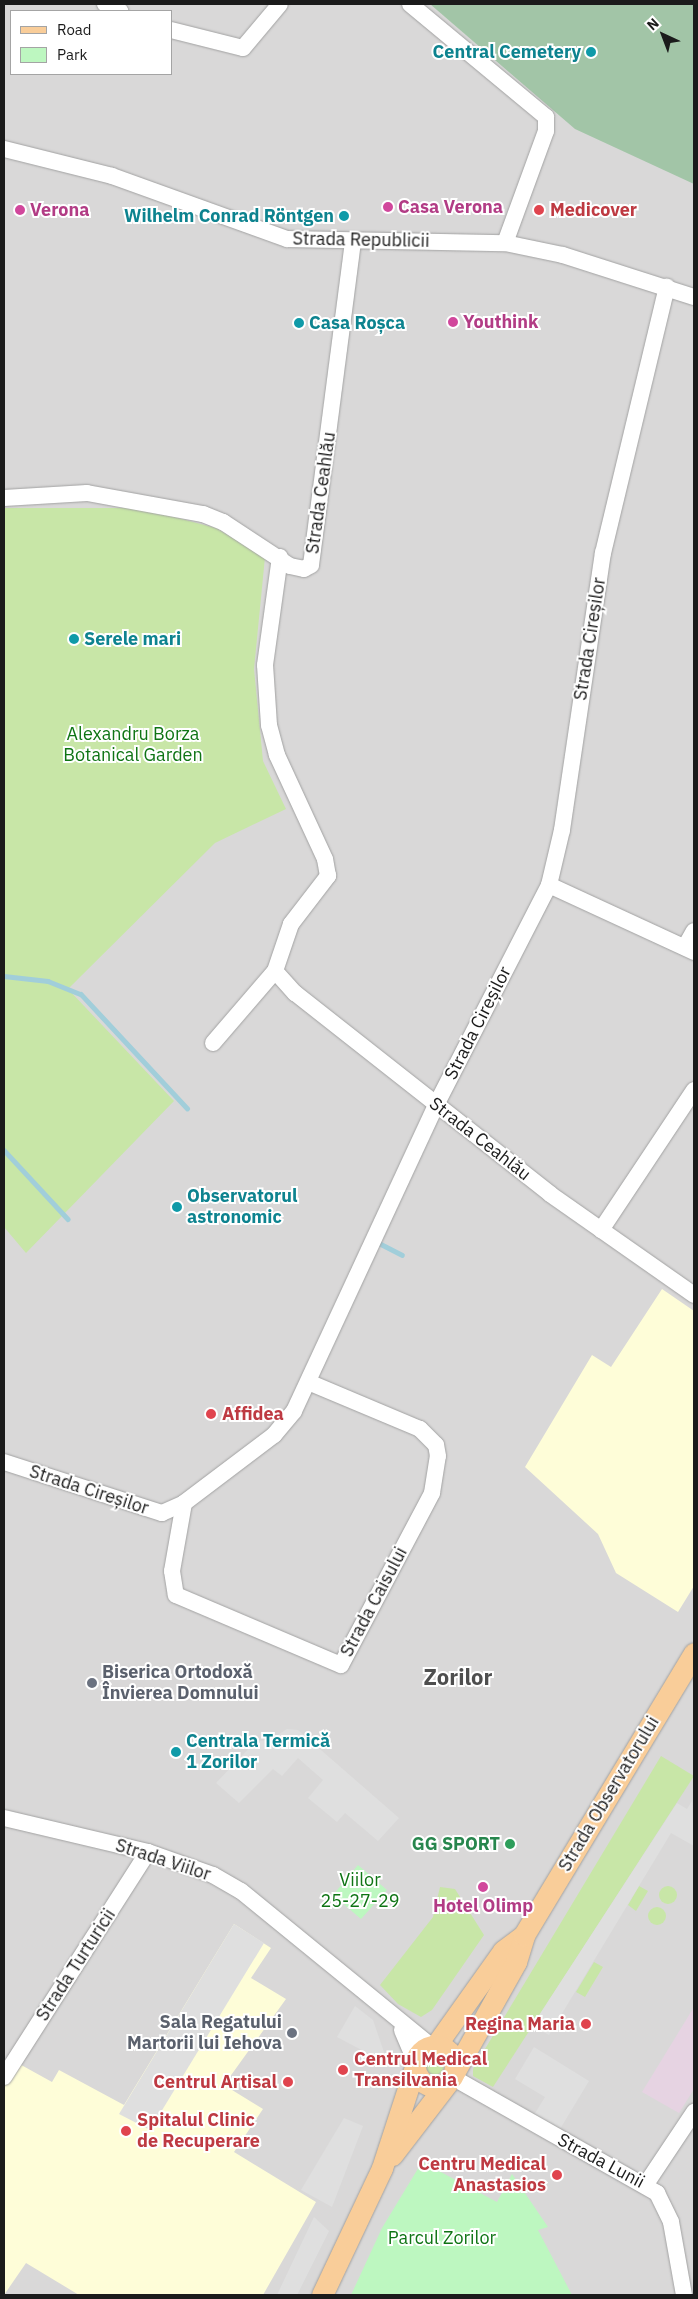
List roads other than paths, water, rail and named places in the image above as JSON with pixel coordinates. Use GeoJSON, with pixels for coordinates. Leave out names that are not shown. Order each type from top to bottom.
{"type":"FeatureCollection","features":[{"type":"Feature","properties":{"kind":"main road","name":"Strada Observatorului"},"geometry":{"type":"LineString","coordinates":[[382,2168],[452,2077],[516,1962],[524,1935],[694,1653]]}},
{"type":"Feature","properties":{"kind":"main road","name":"Strada Observatorului"},"geometry":{"type":"LineString","coordinates":[[433,2045],[449,2029],[503,1951],[524,1935]]}},
{"type":"Feature","properties":{"kind":"main road"},"geometry":{"type":"LineString","coordinates":[[433,2045],[452,2053],[452,2077],[436,2086],[424,2083],[415,2064],[433,2045]]}},
{"type":"Feature","properties":{"kind":"main road","name":"Strada Observatorului"},"geometry":{"type":"LineString","coordinates":[[322,2295],[382,2168],[415,2064]]}},
{"type":"Feature","properties":{"kind":"street"},"geometry":{"type":"LineString","coordinates":[[105,4],[118,10]]}},
{"type":"Feature","properties":{"kind":"street"},"geometry":{"type":"LineString","coordinates":[[172,30],[243,48],[280,4]]}},
{"type":"Feature","properties":{"kind":"street"},"geometry":{"type":"LineString","coordinates":[[410,4],[546,117],[546,131],[505,243]]}},
{"type":"Feature","properties":{"kind":"street","name":"Strada Republicii"},"geometry":{"type":"LineString","coordinates":[[4,149],[112,176],[272,236],[301,241],[505,243],[563,255],[694,297]]}},
{"type":"Feature","properties":{"kind":"street","name":"Strada Ceahlău"},"geometry":{"type":"LineString","coordinates":[[280,557],[290,566],[304,569],[315,554],[354,241]]}},
{"type":"Feature","properties":{"kind":"street","name":"Strada Cireșilor"},"geometry":{"type":"LineString","coordinates":[[4,1462],[162,1513],[184,1503],[274,1435],[294,1411],[436,1105],[549,885],[562,830],[603,553],[667,288]]}},
{"type":"Feature","properties":{"kind":"street"},"geometry":{"type":"LineString","coordinates":[[4,498],[87,493],[185,510],[223,522],[280,557]]}},
{"type":"Feature","properties":{"kind":"street","name":"Strada Ceahlău"},"geometry":{"type":"LineString","coordinates":[[214,1044],[275,971],[291,924],[325,884],[328,868],[277,756],[269,725],[265,657],[280,557]]}},
{"type":"Feature","properties":{"kind":"street"},"geometry":{"type":"LineString","coordinates":[[549,885],[690,950],[694,931]]}},
{"type":"Feature","properties":{"kind":"street","name":"Strada Ceahlău"},"geometry":{"type":"LineString","coordinates":[[275,971],[436,1105],[601,1230],[694,1295]]}},
{"type":"Feature","properties":{"kind":"street"},"geometry":{"type":"LineString","coordinates":[[601,1230],[694,1090]]}},
{"type":"Feature","properties":{"kind":"street","name":"Strada Caisului"},"geometry":{"type":"LineString","coordinates":[[184,1503],[172,1570],[176,1596],[341,1665],[432,1492],[438,1456],[436,1445],[420,1429],[308,1382]]}},
{"type":"Feature","properties":{"kind":"street","name":"Strada Viilor"},"geometry":{"type":"LineString","coordinates":[[4,1818],[148,1852],[214,1875],[241,1891],[395,2020],[412,2033],[433,2045]]}},
{"type":"Feature","properties":{"kind":"street","name":"Strada Turturicii"},"geometry":{"type":"LineString","coordinates":[[4,2077],[148,1852]]}},
{"type":"Feature","properties":{"kind":"street","name":"Strada Viilor"},"geometry":{"type":"LineString","coordinates":[[395,2020],[412,2046],[415,2064]]}},
{"type":"Feature","properties":{"kind":"street"},"geometry":{"type":"LineString","coordinates":[[412,2033],[449,2029]]}},
{"type":"Feature","properties":{"kind":"street","name":"Strada Lunii"},"geometry":{"type":"LineString","coordinates":[[452,2077],[646,2184],[665,2205],[671,2222],[684,2295]]}},
{"type":"Feature","properties":{"kind":"street"},"geometry":{"type":"LineString","coordinates":[[646,2184],[694,2112]]}},
{"type":"Feature","properties":{"kind":"waterway"},"geometry":{"type":"LineString","coordinates":[[4,976],[48,981],[81,994],[187,1108]]}},
{"type":"Feature","properties":{"kind":"waterway"},"geometry":{"type":"LineString","coordinates":[[4,1150],[68,1219]]}},
{"type":"Feature","properties":{"kind":"waterway"},"geometry":{"type":"LineString","coordinates":[[377,1242],[402,1255]]}},
{"type":"Feature","properties":{"kind":"place","name":"Central Cemetery"},"geometry":{"type":"Point","coordinates":[591,52]}},
{"type":"Feature","properties":{"kind":"place","name":"Casa Verona"},"geometry":{"type":"Point","coordinates":[388,207]}},
{"type":"Feature","properties":{"kind":"place","name":"Verona"},"geometry":{"type":"Point","coordinates":[20,210]}},
{"type":"Feature","properties":{"kind":"place","name":"Medicover"},"geometry":{"type":"Point","coordinates":[539,210]}},
{"type":"Feature","properties":{"kind":"place","name":"Wilhelm Conrad Röntgen"},"geometry":{"type":"Point","coordinates":[344,216]}},
{"type":"Feature","properties":{"kind":"place","name":"Youthink"},"geometry":{"type":"Point","coordinates":[453,322]}},
{"type":"Feature","properties":{"kind":"place","name":"Casa Roșca"},"geometry":{"type":"Point","coordinates":[299,323]}},
{"type":"Feature","properties":{"kind":"place","name":"Serele mari"},"geometry":{"type":"Point","coordinates":[74,639]}},
{"type":"Feature","properties":{"kind":"place","name":"Observatorul astronomic"},"geometry":{"type":"Point","coordinates":[177,1207]}},
{"type":"Feature","properties":{"kind":"place","name":"Affidea"},"geometry":{"type":"Point","coordinates":[211,1414]}},
{"type":"Feature","properties":{"kind":"place","name":"Biserica Ortodoxă Învierea Domnului"},"geometry":{"type":"Point","coordinates":[92,1683]}},
{"type":"Feature","properties":{"kind":"place","name":"Centrala Termică 1 Zorilor"},"geometry":{"type":"Point","coordinates":[176,1752]}},
{"type":"Feature","properties":{"kind":"place","name":"GG SPORT"},"geometry":{"type":"Point","coordinates":[510,1844]}},
{"type":"Feature","properties":{"kind":"place","name":"Hotel Olimp"},"geometry":{"type":"Point","coordinates":[483,1887]}},
{"type":"Feature","properties":{"kind":"place","name":"Regina Maria"},"geometry":{"type":"Point","coordinates":[586,2024]}},
{"type":"Feature","properties":{"kind":"place","name":"Sala Regatului Martorii lui Iehova"},"geometry":{"type":"Point","coordinates":[292,2033]}},
{"type":"Feature","properties":{"kind":"place","name":"Centrul Medical Transilvania"},"geometry":{"type":"Point","coordinates":[343,2070]}},
{"type":"Feature","properties":{"kind":"place","name":"Centrul Artisal"},"geometry":{"type":"Point","coordinates":[288,2082]}},
{"type":"Feature","properties":{"kind":"place","name":"Spitalul Clinic de Recuperare"},"geometry":{"type":"Point","coordinates":[126,2131]}},
{"type":"Feature","properties":{"kind":"place","name":"Centru Medical Anastasios"},"geometry":{"type":"Point","coordinates":[557,2175]}},
{"type":"Feature","properties":{"kind":"district","name":"Zorilor"},"geometry":{"type":"Point","coordinates":[458,1677]}},
{"type":"Feature","properties":{"kind":"park label","name":"Alexandru Borza Botanical Garden"},"geometry":{"type":"Point","coordinates":[133,745]}},
{"type":"Feature","properties":{"kind":"park label","name":"Viilor 25-27-29"},"geometry":{"type":"Point","coordinates":[360,1891]}},
{"type":"Feature","properties":{"kind":"park label","name":"Parcul Zorilor"},"geometry":{"type":"Point","coordinates":[442,2238]}}]}
